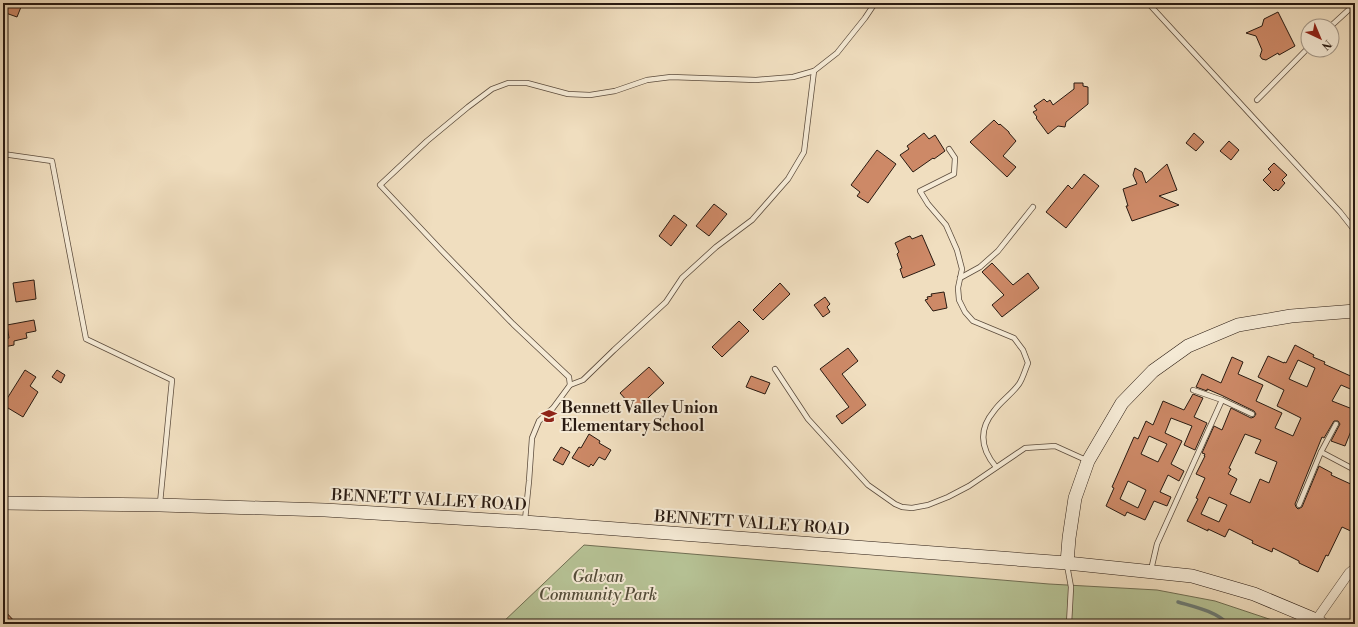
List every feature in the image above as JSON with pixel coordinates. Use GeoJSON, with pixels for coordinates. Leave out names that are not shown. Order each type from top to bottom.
{"type":"FeatureCollection","features":[{"type":"Feature","properties":{"kind":"street"},"geometry":{"type":"LineString","coordinates":[[1067,563],[1075,498],[1088,461],[1122,403],[1153,371],[1188,346],[1238,325],[1291,316],[1355,311]]}},
{"type":"Feature","properties":{"kind":"street","name":"BENNETT VALLEY ROAD"},"geometry":{"type":"LineString","coordinates":[[3,503],[160,505],[325,510],[524,522],[1067,563],[1192,576],[1254,594],[1319,622]]}},
{"type":"Feature","properties":{"kind":"street"},"geometry":{"type":"LineString","coordinates":[[1319,622],[1350,573],[1355,568]]}},
{"type":"Feature","properties":{"kind":"lane"},"geometry":{"type":"LineString","coordinates":[[570,386],[569,377],[513,324],[380,185],[427,142],[468,107],[492,89],[508,84],[527,83],[568,94],[590,95],[615,91],[647,80],[671,77],[756,80],[793,77],[814,70],[837,53],[875,3]]}},
{"type":"Feature","properties":{"kind":"lane"},"geometry":{"type":"LineString","coordinates":[[1148,3],[1340,212],[1355,231]]}},
{"type":"Feature","properties":{"kind":"lane"},"geometry":{"type":"LineString","coordinates":[[1340,18],[1355,4]]}},
{"type":"Feature","properties":{"kind":"lane"},"geometry":{"type":"LineString","coordinates":[[1257,100],[1300,56]]}},
{"type":"Feature","properties":{"kind":"lane"},"geometry":{"type":"LineString","coordinates":[[524,522],[532,438],[539,421],[553,408],[570,386],[583,380],[666,302],[682,278],[716,247],[752,220],[788,179],[804,152],[814,70]]}},
{"type":"Feature","properties":{"kind":"lane"},"geometry":{"type":"LineString","coordinates":[[949,149],[955,158],[954,174],[920,191],[928,204],[946,225],[957,250],[962,269],[958,288],[959,300],[965,312],[973,321],[1014,338],[1023,350],[1028,364],[1020,383],[994,411],[984,426],[983,442],[989,458],[996,467]]}},
{"type":"Feature","properties":{"kind":"lane"},"geometry":{"type":"LineString","coordinates":[[3,154],[52,161],[86,339],[172,380],[160,505]]}},
{"type":"Feature","properties":{"kind":"lane"},"geometry":{"type":"LineString","coordinates":[[960,278],[980,267],[998,251],[1033,207]]}},
{"type":"Feature","properties":{"kind":"lane"},"geometry":{"type":"LineString","coordinates":[[775,369],[808,419],[868,484],[895,504],[902,507],[912,508],[928,505],[948,497],[969,486],[1024,448],[1055,446],[1088,461]]}},
{"type":"Feature","properties":{"kind":"lane"},"geometry":{"type":"LineString","coordinates":[[1193,390],[1222,400],[1252,414]]}},
{"type":"Feature","properties":{"kind":"lane"},"geometry":{"type":"LineString","coordinates":[[1151,572],[1157,544],[1222,400]]}},
{"type":"Feature","properties":{"kind":"lane"},"geometry":{"type":"LineString","coordinates":[[1299,505],[1321,452],[1336,424]]}},
{"type":"Feature","properties":{"kind":"lane"},"geometry":{"type":"LineString","coordinates":[[1321,452],[1355,470]]}},
{"type":"Feature","properties":{"kind":"lane"},"geometry":{"type":"LineString","coordinates":[[1067,563],[1072,587],[1069,624]]}},
{"type":"Feature","properties":{"kind":"green space","name":"Galvan Community Park"},"geometry":{"type":"Polygon","coordinates":[[[584,545],[1049,584],[1157,590],[1215,601],[1272,620],[1266,624],[501,624],[584,545]]]}},
{"type":"Feature","properties":{"kind":"building"},"geometry":{"type":"Polygon","coordinates":[[[3,3],[18,3],[16,6],[21,7],[17,17],[3,12],[3,3]]]}},
{"type":"Feature","properties":{"kind":"building"},"geometry":{"type":"Polygon","coordinates":[[[1278,12],[1295,46],[1279,55],[1278,53],[1266,60],[1262,59],[1260,56],[1262,50],[1256,36],[1246,33],[1262,26],[1264,19],[1278,12]]]}},
{"type":"Feature","properties":{"kind":"building"},"geometry":{"type":"Polygon","coordinates":[[[1074,83],[1083,83],[1083,86],[1088,87],[1088,104],[1066,122],[1065,127],[1058,126],[1048,134],[1033,112],[1037,110],[1034,106],[1044,99],[1047,102],[1050,100],[1053,105],[1074,89],[1074,83]]]}},
{"type":"Feature","properties":{"kind":"building"},"geometry":{"type":"Polygon","coordinates":[[[994,120],[1009,132],[1016,141],[1003,156],[1016,167],[1007,177],[970,142],[994,120]]]}},
{"type":"Feature","properties":{"kind":"building"},"geometry":{"type":"Polygon","coordinates":[[[924,133],[929,139],[935,135],[945,151],[913,172],[900,155],[909,149],[907,146],[924,133]]]}},
{"type":"Feature","properties":{"kind":"building"},"geometry":{"type":"Polygon","coordinates":[[[1194,133],[1204,142],[1196,151],[1186,143],[1194,133]]]}},
{"type":"Feature","properties":{"kind":"building"},"geometry":{"type":"Polygon","coordinates":[[[1229,141],[1239,150],[1231,160],[1220,151],[1229,141]]]}},
{"type":"Feature","properties":{"kind":"building"},"geometry":{"type":"Polygon","coordinates":[[[877,150],[896,164],[868,203],[857,196],[860,192],[851,185],[877,150]]]}},
{"type":"Feature","properties":{"kind":"building"},"geometry":{"type":"Polygon","coordinates":[[[1274,163],[1287,175],[1282,180],[1285,183],[1278,191],[1276,189],[1274,191],[1263,180],[1271,172],[1268,169],[1274,163]]]}},
{"type":"Feature","properties":{"kind":"building"},"geometry":{"type":"Polygon","coordinates":[[[1167,164],[1177,190],[1159,196],[1179,205],[1132,221],[1126,206],[1128,206],[1123,189],[1137,184],[1133,175],[1135,168],[1142,172],[1146,183],[1167,164]]]}},
{"type":"Feature","properties":{"kind":"building"},"geometry":{"type":"Polygon","coordinates":[[[1084,174],[1099,186],[1066,228],[1046,212],[1068,185],[1072,189],[1084,174]]]}},
{"type":"Feature","properties":{"kind":"building"},"geometry":{"type":"Polygon","coordinates":[[[714,204],[727,214],[709,236],[696,226],[714,204]]]}},
{"type":"Feature","properties":{"kind":"building"},"geometry":{"type":"Polygon","coordinates":[[[674,215],[687,225],[671,246],[659,236],[674,215]]]}},
{"type":"Feature","properties":{"kind":"building"},"geometry":{"type":"Polygon","coordinates":[[[922,235],[935,265],[903,278],[900,269],[902,268],[897,254],[899,252],[895,243],[910,236],[912,239],[922,235]]]}},
{"type":"Feature","properties":{"kind":"building"},"geometry":{"type":"Polygon","coordinates":[[[992,263],[1013,285],[1028,273],[1039,288],[1002,317],[992,305],[1004,295],[982,272],[992,263]]]}},
{"type":"Feature","properties":{"kind":"building"},"geometry":{"type":"Polygon","coordinates":[[[34,280],[36,299],[16,302],[13,283],[34,280]]]}},
{"type":"Feature","properties":{"kind":"building"},"geometry":{"type":"Polygon","coordinates":[[[780,283],[790,294],[763,320],[753,310],[780,283]]]}},
{"type":"Feature","properties":{"kind":"building"},"geometry":{"type":"Polygon","coordinates":[[[944,292],[947,308],[933,311],[925,300],[928,299],[927,297],[932,296],[931,294],[944,292]]]}},
{"type":"Feature","properties":{"kind":"building"},"geometry":{"type":"Polygon","coordinates":[[[825,297],[830,304],[827,307],[830,312],[823,317],[814,305],[825,297]]]}},
{"type":"Feature","properties":{"kind":"building"},"geometry":{"type":"Polygon","coordinates":[[[34,320],[36,331],[26,333],[27,338],[14,341],[14,345],[4,347],[3,339],[9,338],[7,325],[34,320]]]}},
{"type":"Feature","properties":{"kind":"building"},"geometry":{"type":"Polygon","coordinates":[[[739,321],[749,331],[722,357],[712,347],[739,321]]]}},
{"type":"Feature","properties":{"kind":"building"},"geometry":{"type":"Polygon","coordinates":[[[1295,345],[1314,355],[1313,357],[1325,362],[1324,364],[1355,378],[1355,391],[1341,385],[1332,401],[1355,410],[1355,421],[1345,446],[1331,441],[1340,424],[1338,421],[1334,421],[1324,438],[1322,437],[1295,504],[1298,509],[1302,507],[1319,466],[1332,473],[1331,475],[1355,486],[1355,533],[1342,527],[1328,556],[1326,555],[1318,572],[1273,548],[1272,552],[1252,543],[1253,541],[1229,529],[1225,537],[1187,521],[1198,499],[1196,498],[1205,478],[1196,474],[1205,456],[1205,454],[1202,453],[1214,426],[1222,430],[1231,408],[1251,418],[1256,414],[1254,411],[1221,395],[1207,389],[1207,391],[1196,387],[1202,374],[1221,383],[1232,357],[1243,362],[1238,374],[1263,385],[1256,401],[1282,413],[1275,428],[1293,436],[1301,418],[1277,406],[1284,390],[1258,377],[1268,356],[1286,363],[1295,345]],[[1298,360],[1289,379],[1307,387],[1315,368],[1298,360]],[[1245,434],[1229,468],[1231,469],[1228,474],[1237,479],[1230,494],[1250,503],[1260,479],[1269,483],[1277,462],[1255,453],[1261,440],[1245,434]],[[1209,497],[1201,514],[1219,522],[1227,505],[1209,497]]]}},
{"type":"Feature","properties":{"kind":"building"},"geometry":{"type":"Polygon","coordinates":[[[848,348],[858,361],[842,374],[866,405],[842,424],[836,416],[849,407],[820,369],[848,348]]]}},
{"type":"Feature","properties":{"kind":"building"},"geometry":{"type":"Polygon","coordinates":[[[649,367],[664,383],[635,410],[620,393],[649,367]]]}},
{"type":"Feature","properties":{"kind":"building"},"geometry":{"type":"Polygon","coordinates":[[[25,370],[36,377],[30,386],[38,392],[23,417],[3,405],[25,370]]]}},
{"type":"Feature","properties":{"kind":"building"},"geometry":{"type":"Polygon","coordinates":[[[57,370],[65,375],[61,383],[52,377],[57,370]]]}},
{"type":"Feature","properties":{"kind":"building"},"geometry":{"type":"Polygon","coordinates":[[[751,376],[770,383],[765,394],[746,387],[751,376]]]}},
{"type":"Feature","properties":{"kind":"building"},"geometry":{"type":"Polygon","coordinates":[[[1193,394],[1203,398],[1194,417],[1207,423],[1195,450],[1184,445],[1192,426],[1171,418],[1165,433],[1182,441],[1171,464],[1184,471],[1179,481],[1168,475],[1160,492],[1171,497],[1167,506],[1154,501],[1145,520],[1127,512],[1125,516],[1106,506],[1114,488],[1112,487],[1134,437],[1138,439],[1146,421],[1153,425],[1163,401],[1184,410],[1193,394]],[[1149,436],[1141,454],[1158,462],[1167,444],[1149,436]],[[1128,481],[1120,499],[1138,508],[1146,490],[1128,481]]]}},
{"type":"Feature","properties":{"kind":"building"},"geometry":{"type":"Polygon","coordinates":[[[589,434],[600,441],[599,443],[611,450],[605,460],[599,457],[593,466],[591,464],[589,467],[572,458],[579,447],[581,448],[589,434]]]}},
{"type":"Feature","properties":{"kind":"building"},"geometry":{"type":"Polygon","coordinates":[[[561,447],[570,452],[563,465],[553,460],[561,447]]]}},
{"type":"Feature","properties":{"kind":"building"},"geometry":{"type":"Polygon","coordinates":[[[3,609],[17,624],[3,624],[3,609]]]}},
{"type":"Feature","properties":{"kind":"waterway"},"geometry":{"type":"LineString","coordinates":[[1178,602],[1211,613],[1228,624]]}},
{"type":"Feature","properties":{"kind":"place","name":"Bennett Valley Union Elementary School"},"geometry":{"type":"Point","coordinates":[549,416]}}]}
